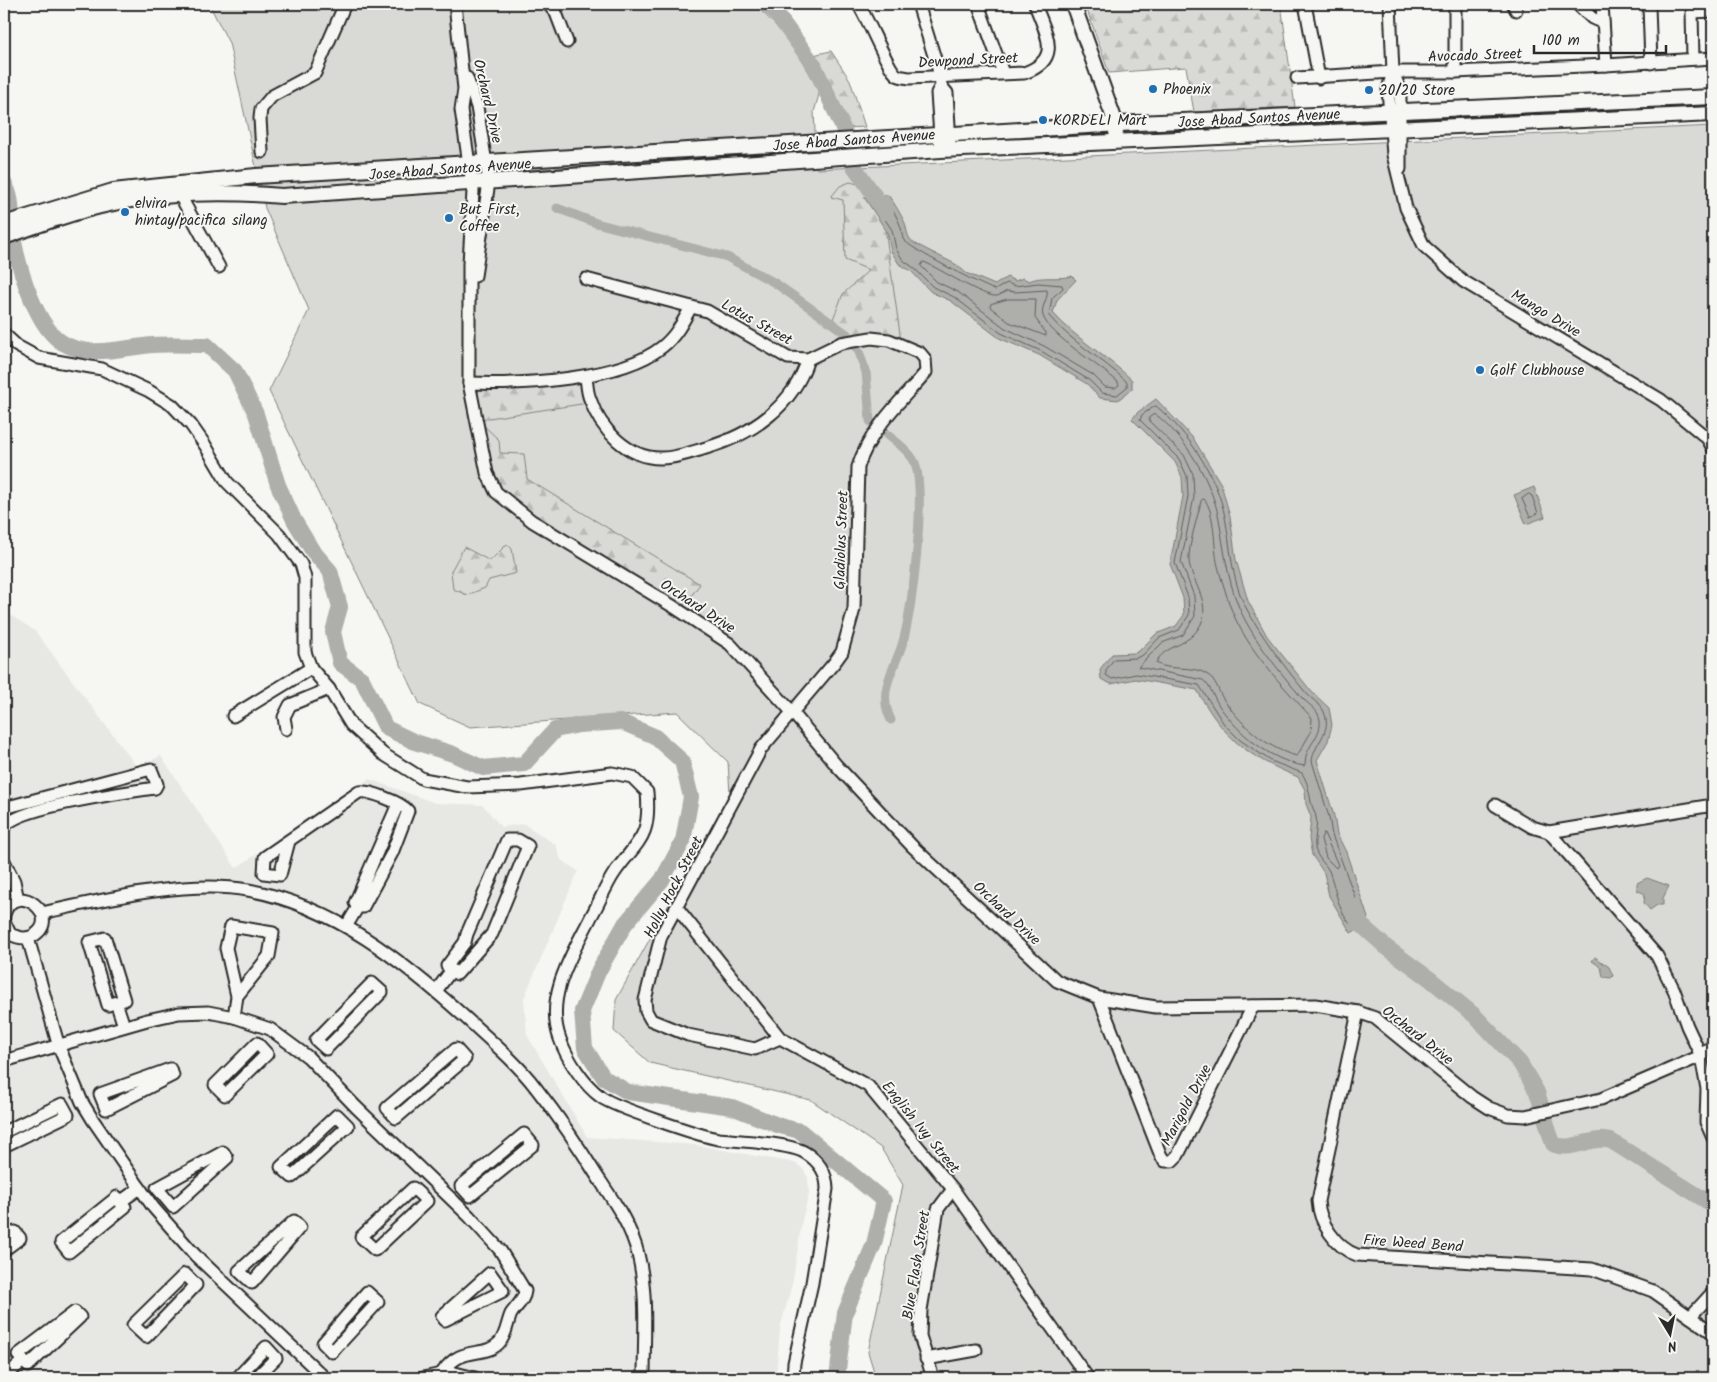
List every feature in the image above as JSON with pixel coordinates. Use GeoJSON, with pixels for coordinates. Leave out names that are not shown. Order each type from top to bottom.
{"type":"FeatureCollection","features":[{"type":"Feature","properties":{"kind":"main road"},"geometry":{"type":"LineString","coordinates":[[1073,4],[1116,124],[1117,143]]}},
{"type":"Feature","properties":{"kind":"main road","name":"Jose Abad Santos Avenue"},"geometry":{"type":"LineString","coordinates":[[181,189],[282,196],[946,150],[1117,143],[1395,120],[1713,97]]}},
{"type":"Feature","properties":{"kind":"main road","name":"Jose Abad Santos Avenue"},"geometry":{"type":"LineString","coordinates":[[4,237],[42,217],[114,191],[181,189],[470,164],[945,134],[1255,117],[1395,120],[1713,114]]}},
{"type":"Feature","properties":{"kind":"main road","name":"Jose Abad Santos Avenue"},"geometry":{"type":"LineString","coordinates":[[4,224],[42,217]]}},
{"type":"Feature","properties":{"kind":"street"},"geometry":{"type":"LineString","coordinates":[[262,152],[261,109],[272,96],[314,74],[345,4]]}},
{"type":"Feature","properties":{"kind":"street","name":"Orchard Drive"},"geometry":{"type":"LineString","coordinates":[[455,4],[464,89],[461,110],[472,183],[469,384],[487,473],[496,492],[532,521],[674,607],[730,644],[792,712],[837,766],[919,853],[1057,981],[1099,998],[1156,1007],[1315,1005],[1358,1012],[1375,1018],[1489,1108],[1508,1115],[1525,1116],[1601,1099],[1701,1056],[1713,1045]]}},
{"type":"Feature","properties":{"kind":"street"},"geometry":{"type":"LineString","coordinates":[[548,4],[556,13],[567,42]]}},
{"type":"Feature","properties":{"kind":"street","name":"Dewpond Street"},"geometry":{"type":"LineString","coordinates":[[858,4],[872,26],[890,69],[898,76],[941,80],[1003,73],[1024,73],[1046,61],[1048,51],[1047,38],[1034,4]]}},
{"type":"Feature","properties":{"kind":"street"},"geometry":{"type":"LineString","coordinates":[[918,4],[941,80],[947,92],[946,150]]}},
{"type":"Feature","properties":{"kind":"street"},"geometry":{"type":"LineString","coordinates":[[978,4],[1003,73]]}},
{"type":"Feature","properties":{"kind":"street"},"geometry":{"type":"LineString","coordinates":[[1305,4],[1319,78]]}},
{"type":"Feature","properties":{"kind":"street","name":"Mango Drive"},"geometry":{"type":"LineString","coordinates":[[1390,4],[1393,72],[1400,89],[1395,120],[1393,155],[1400,176],[1406,208],[1424,246],[1463,282],[1661,400],[1707,438],[1713,448]]}},
{"type":"Feature","properties":{"kind":"street"},"geometry":{"type":"LineString","coordinates":[[1455,4],[1455,72]]}},
{"type":"Feature","properties":{"kind":"street"},"geometry":{"type":"LineString","coordinates":[[1577,4],[1592,18],[1603,23]]}},
{"type":"Feature","properties":{"kind":"street"},"geometry":{"type":"LineString","coordinates":[[1602,4],[1606,65]]}},
{"type":"Feature","properties":{"kind":"street"},"geometry":{"type":"LineString","coordinates":[[1649,6],[1651,63]]}},
{"type":"Feature","properties":{"kind":"street"},"geometry":{"type":"LineString","coordinates":[[1693,59],[1692,12],[1713,11]]}},
{"type":"Feature","properties":{"kind":"street","name":"Orchard Drive"},"geometry":{"type":"LineString","coordinates":[[460,47],[477,107],[489,182],[476,264],[468,370]]}},
{"type":"Feature","properties":{"kind":"street","name":"Avocado Street"},"geometry":{"type":"LineString","coordinates":[[1297,78],[1393,72],[1455,72],[1651,63],[1713,58]]}},
{"type":"Feature","properties":{"kind":"street"},"geometry":{"type":"LineString","coordinates":[[181,189],[219,267]]}},
{"type":"Feature","properties":{"kind":"street","name":"Lotus Street"},"geometry":{"type":"LineString","coordinates":[[586,279],[707,311],[788,358],[808,359]]}},
{"type":"Feature","properties":{"kind":"street"},"geometry":{"type":"LineString","coordinates":[[469,384],[586,377],[633,362],[660,349],[670,340],[691,307]]}},
{"type":"Feature","properties":{"kind":"street"},"geometry":{"type":"LineString","coordinates":[[4,334],[17,346],[39,358],[102,369],[149,391],[172,405],[205,445],[227,482],[279,534],[301,564],[305,578],[304,643],[312,668],[329,689],[351,725],[383,754],[423,779],[467,787],[521,786],[612,773],[632,777],[647,792],[649,812],[644,834],[632,853],[615,872],[569,959],[559,984],[554,1014],[560,1040],[579,1073],[602,1098],[714,1138],[786,1147],[804,1152],[821,1167],[827,1180],[827,1189],[812,1283],[794,1363],[793,1378]]}},
{"type":"Feature","properties":{"kind":"street","name":"Gladiolus Street"},"geometry":{"type":"LineString","coordinates":[[792,712],[842,652],[848,632],[854,609],[858,467],[864,447],[882,422],[926,372],[926,358],[890,340],[871,338],[841,343],[808,359]]}},
{"type":"Feature","properties":{"kind":"street"},"geometry":{"type":"LineString","coordinates":[[586,377],[590,399],[610,433],[630,450],[660,458],[678,457],[719,444],[766,418],[787,400],[796,386],[808,359]]}},
{"type":"Feature","properties":{"kind":"street"},"geometry":{"type":"LineString","coordinates":[[233,716],[312,668]]}},
{"type":"Feature","properties":{"kind":"street"},"geometry":{"type":"LineString","coordinates":[[286,729],[284,717],[290,705],[329,689]]}},
{"type":"Feature","properties":{"kind":"street","name":"Holly Hock Street"},"geometry":{"type":"LineString","coordinates":[[780,1038],[754,1049],[688,1035],[651,1020],[646,1011],[645,1000],[662,936],[678,909],[761,749],[792,712]]}},
{"type":"Feature","properties":{"kind":"street"},"geometry":{"type":"LineString","coordinates":[[4,808],[151,769],[157,784],[155,788],[98,797],[40,811],[8,821],[4,827]]}},
{"type":"Feature","properties":{"kind":"street"},"geometry":{"type":"LineString","coordinates":[[288,841],[280,875],[264,872],[265,857],[288,841],[359,792],[366,791],[398,804],[408,811],[392,853],[363,907],[359,905],[347,926]]}},
{"type":"Feature","properties":{"kind":"street"},"geometry":{"type":"LineString","coordinates":[[1495,805],[1532,827],[1549,832],[1713,805]]}},
{"type":"Feature","properties":{"kind":"street"},"geometry":{"type":"LineString","coordinates":[[1549,832],[1657,956],[1674,990],[1686,1026],[1701,1056],[1706,1089],[1706,1122],[1713,1138]]}},
{"type":"Feature","properties":{"kind":"street"},"geometry":{"type":"LineString","coordinates":[[507,840],[518,840],[528,846],[492,934],[457,974],[451,972],[447,966],[465,942],[507,840]]}},
{"type":"Feature","properties":{"kind":"street"},"geometry":{"type":"LineString","coordinates":[[4,861],[14,881],[18,900]]}},
{"type":"Feature","properties":{"kind":"street"},"geometry":{"type":"LineString","coordinates":[[268,895],[272,874]]}},
{"type":"Feature","properties":{"kind":"street"},"geometry":{"type":"LineString","coordinates":[[42,913],[142,894],[200,888],[247,889],[285,900],[347,926],[384,949],[436,991],[490,1040],[535,1086],[576,1142],[624,1218],[638,1254],[643,1297],[644,1378]]}},
{"type":"Feature","properties":{"kind":"street"},"geometry":{"type":"LineString","coordinates":[[18,900],[34,902],[42,913],[42,925],[34,935],[28,938],[16,937],[10,934],[4,922],[9,905],[18,900]]}},
{"type":"Feature","properties":{"kind":"street","name":"English Ivy Street"},"geometry":{"type":"LineString","coordinates":[[678,909],[780,1038],[868,1086],[953,1189],[1088,1378]]}},
{"type":"Feature","properties":{"kind":"street"},"geometry":{"type":"LineString","coordinates":[[234,1016],[237,996],[226,948],[231,926],[273,933],[270,956],[237,996]]}},
{"type":"Feature","properties":{"kind":"street"},"geometry":{"type":"LineString","coordinates":[[28,938],[59,1046],[84,1106],[153,1207],[206,1265],[325,1378]]}},
{"type":"Feature","properties":{"kind":"street"},"geometry":{"type":"LineString","coordinates":[[105,938],[124,1000],[116,1002],[108,1004],[89,942],[105,938]]}},
{"type":"Feature","properties":{"kind":"street"},"geometry":{"type":"LineString","coordinates":[[436,991],[451,972]]}},
{"type":"Feature","properties":{"kind":"street"},"geometry":{"type":"LineString","coordinates":[[372,983],[382,992],[326,1049],[322,1045],[316,1040],[372,983]]}},
{"type":"Feature","properties":{"kind":"street","name":"Marigold Drive"},"geometry":{"type":"LineString","coordinates":[[1099,998],[1161,1156],[1165,1161],[1172,1161],[1178,1155],[1253,1006]]}},
{"type":"Feature","properties":{"kind":"street"},"geometry":{"type":"LineString","coordinates":[[116,1002],[124,1026]]}},
{"type":"Feature","properties":{"kind":"street"},"geometry":{"type":"LineString","coordinates":[[4,1061],[124,1026],[179,1013],[208,1012],[234,1016],[277,1032],[308,1057],[377,1128],[456,1202],[500,1250],[525,1291],[525,1297],[508,1321],[500,1342],[495,1346],[458,1357],[449,1362],[442,1373]]}},
{"type":"Feature","properties":{"kind":"street","name":"Fire Weed Bend"},"geometry":{"type":"LineString","coordinates":[[1358,1012],[1318,1201],[1319,1212],[1341,1247],[1357,1255],[1592,1269],[1653,1291],[1713,1333]]}},
{"type":"Feature","properties":{"kind":"street"},"geometry":{"type":"LineString","coordinates":[[263,1049],[277,1032]]}},
{"type":"Feature","properties":{"kind":"street"},"geometry":{"type":"LineString","coordinates":[[257,1043],[263,1049],[267,1054],[225,1095],[215,1084],[257,1043]]}},
{"type":"Feature","properties":{"kind":"street"},"geometry":{"type":"LineString","coordinates":[[308,1057],[322,1045]]}},
{"type":"Feature","properties":{"kind":"street"},"geometry":{"type":"LineString","coordinates":[[456,1048],[465,1059],[396,1118],[392,1114],[386,1108],[456,1048]]}},
{"type":"Feature","properties":{"kind":"street"},"geometry":{"type":"LineString","coordinates":[[170,1070],[172,1075],[106,1109],[103,1102],[100,1094],[170,1070]]}},
{"type":"Feature","properties":{"kind":"street"},"geometry":{"type":"LineString","coordinates":[[66,1110],[103,1102]]}},
{"type":"Feature","properties":{"kind":"street"},"geometry":{"type":"LineString","coordinates":[[4,1132],[62,1104],[68,1115],[4,1146]]}},
{"type":"Feature","properties":{"kind":"street"},"geometry":{"type":"LineString","coordinates":[[342,1120],[356,1107]]}},
{"type":"Feature","properties":{"kind":"street"},"geometry":{"type":"LineString","coordinates":[[377,1128],[392,1114]]}},
{"type":"Feature","properties":{"kind":"street"},"geometry":{"type":"LineString","coordinates":[[337,1115],[342,1120],[348,1126],[292,1177],[281,1167],[337,1115]]}},
{"type":"Feature","properties":{"kind":"street"},"geometry":{"type":"LineString","coordinates":[[524,1134],[533,1145],[470,1196],[466,1192],[462,1186],[524,1134]]}},
{"type":"Feature","properties":{"kind":"street"},"geometry":{"type":"LineString","coordinates":[[223,1152],[227,1158],[173,1207],[166,1198],[157,1188],[223,1152]]}},
{"type":"Feature","properties":{"kind":"street"},"geometry":{"type":"LineString","coordinates":[[420,1195],[433,1181]]}},
{"type":"Feature","properties":{"kind":"street"},"geometry":{"type":"LineString","coordinates":[[120,1202],[140,1188]]}},
{"type":"Feature","properties":{"kind":"street"},"geometry":{"type":"LineString","coordinates":[[413,1188],[420,1195],[427,1201],[375,1250],[361,1237],[413,1188]]}},
{"type":"Feature","properties":{"kind":"street","name":"Blue Flash Street"},"geometry":{"type":"LineString","coordinates":[[933,1378],[920,1336],[921,1310],[938,1209],[953,1189]]}},
{"type":"Feature","properties":{"kind":"street"},"geometry":{"type":"LineString","coordinates":[[456,1202],[466,1192]]}},
{"type":"Feature","properties":{"kind":"street"},"geometry":{"type":"LineString","coordinates":[[117,1197],[120,1202],[125,1207],[69,1252],[61,1242],[117,1197]]}},
{"type":"Feature","properties":{"kind":"street"},"geometry":{"type":"LineString","coordinates":[[153,1207],[166,1198]]}},
{"type":"Feature","properties":{"kind":"street"},"geometry":{"type":"LineString","coordinates":[[294,1221],[300,1227],[252,1283],[247,1277],[238,1271],[294,1221]]}},
{"type":"Feature","properties":{"kind":"street"},"geometry":{"type":"LineString","coordinates":[[4,1240],[15,1232],[20,1238],[4,1250]]}},
{"type":"Feature","properties":{"kind":"street"},"geometry":{"type":"LineString","coordinates":[[190,1278],[206,1265]]}},
{"type":"Feature","properties":{"kind":"street"},"geometry":{"type":"LineString","coordinates":[[496,1282],[512,1270]]}},
{"type":"Feature","properties":{"kind":"street"},"geometry":{"type":"LineString","coordinates":[[490,1273],[496,1282],[503,1291],[445,1320],[442,1316],[490,1273]]}},
{"type":"Feature","properties":{"kind":"street"},"geometry":{"type":"LineString","coordinates":[[185,1274],[190,1278],[196,1285],[146,1337],[133,1325],[185,1274]]}},
{"type":"Feature","properties":{"kind":"street"},"geometry":{"type":"LineString","coordinates":[[232,1290],[247,1277]]}},
{"type":"Feature","properties":{"kind":"street"},"geometry":{"type":"LineString","coordinates":[[367,1292],[378,1302],[332,1352],[328,1348],[323,1343],[367,1292]]}},
{"type":"Feature","properties":{"kind":"street"},"geometry":{"type":"LineString","coordinates":[[1690,1317],[1713,1292]]}},
{"type":"Feature","properties":{"kind":"street"},"geometry":{"type":"LineString","coordinates":[[75,1312],[80,1316],[28,1366],[23,1361],[18,1356],[75,1312]]}},
{"type":"Feature","properties":{"kind":"street"},"geometry":{"type":"LineString","coordinates":[[271,1352],[282,1338]]}},
{"type":"Feature","properties":{"kind":"street"},"geometry":{"type":"LineString","coordinates":[[237,1378],[266,1347],[276,1358],[256,1378]]}},
{"type":"Feature","properties":{"kind":"street"},"geometry":{"type":"LineString","coordinates":[[312,1364],[328,1348]]}},
{"type":"Feature","properties":{"kind":"street"},"geometry":{"type":"LineString","coordinates":[[926,1359],[976,1350]]}},
{"type":"Feature","properties":{"kind":"street"},"geometry":{"type":"LineString","coordinates":[[9,1373],[23,1361]]}},
{"type":"Feature","properties":{"kind":"street"},"geometry":{"type":"LineString","coordinates":[[423,1378],[451,1372],[475,1378]]}},
{"type":"Feature","properties":{"kind":"shaded area"},"geometry":{"type":"Polygon","coordinates":[[[4,611],[35,631],[137,767],[161,756],[236,868],[369,779],[435,803],[483,805],[501,827],[524,824],[556,845],[561,860],[578,871],[524,998],[527,1035],[587,1137],[696,1145],[795,1163],[803,1169],[808,1178],[809,1194],[802,1220],[793,1280],[780,1329],[776,1378],[4,1378],[4,611]]]}},
{"type":"Feature","properties":{"kind":"green space"},"geometry":{"type":"Polygon","coordinates":[[[209,4],[753,4],[782,33],[820,91],[814,112],[817,169],[1713,126],[1713,1378],[876,1378],[868,1352],[903,1185],[881,1148],[811,1100],[650,1063],[614,1031],[616,1000],[730,794],[728,762],[677,712],[470,727],[420,704],[269,391],[309,310],[265,208],[229,43],[209,4]]]}},
{"type":"Feature","properties":{"kind":"green space"},"geometry":{"type":"Polygon","coordinates":[[[1085,4],[1281,4],[1295,107],[1194,112],[1186,67],[1109,73],[1085,4]]]}},
{"type":"Feature","properties":{"kind":"green space"},"geometry":{"type":"Polygon","coordinates":[[[831,51],[850,80],[865,127],[847,128],[813,55],[831,51]]]}},
{"type":"Feature","properties":{"kind":"green space"},"geometry":{"type":"Polygon","coordinates":[[[850,182],[862,185],[885,228],[901,341],[855,337],[833,319],[843,294],[869,270],[845,260],[843,200],[831,197],[840,186],[850,182]]]}},
{"type":"Feature","properties":{"kind":"green space"},"geometry":{"type":"Polygon","coordinates":[[[583,382],[588,403],[476,420],[479,384],[583,382]]]}},
{"type":"Feature","properties":{"kind":"green space"},"geometry":{"type":"Polygon","coordinates":[[[480,422],[499,440],[500,453],[524,454],[527,479],[700,584],[683,607],[509,504],[496,488],[480,422]]]}},
{"type":"Feature","properties":{"kind":"green space"},"geometry":{"type":"Polygon","coordinates":[[[507,544],[512,549],[516,573],[489,580],[485,588],[467,595],[453,589],[451,571],[464,547],[490,561],[507,544]]]}},
{"type":"Feature","properties":{"kind":"water"},"geometry":{"type":"Polygon","coordinates":[[[888,195],[903,219],[912,242],[957,265],[966,273],[995,285],[1007,277],[1015,281],[1023,278],[1029,281],[1039,278],[1072,276],[1076,280],[1057,300],[1053,313],[1132,380],[1132,389],[1118,400],[1100,398],[1087,384],[1039,355],[999,338],[951,301],[931,292],[911,271],[899,264],[891,251],[887,232],[864,197],[888,195]]]}},
{"type":"Feature","properties":{"kind":"water"},"geometry":{"type":"Polygon","coordinates":[[[1156,399],[1193,438],[1221,484],[1230,516],[1236,560],[1248,601],[1267,636],[1311,691],[1329,708],[1332,725],[1328,741],[1317,760],[1334,816],[1337,834],[1346,852],[1368,918],[1360,928],[1351,933],[1329,896],[1324,873],[1312,855],[1309,839],[1311,817],[1306,804],[1305,790],[1298,777],[1265,762],[1238,744],[1217,721],[1197,690],[1136,679],[1111,684],[1101,679],[1100,669],[1112,654],[1135,653],[1156,634],[1176,626],[1184,615],[1183,598],[1170,564],[1183,496],[1182,477],[1175,462],[1132,419],[1138,412],[1156,399]]]}},
{"type":"Feature","properties":{"kind":"water"},"geometry":{"type":"Polygon","coordinates":[[[1534,487],[1545,517],[1526,524],[1514,495],[1534,487]]]}},
{"type":"Feature","properties":{"kind":"water"},"geometry":{"type":"Polygon","coordinates":[[[1647,878],[1669,886],[1663,898],[1663,905],[1657,905],[1650,910],[1644,903],[1645,894],[1637,890],[1637,883],[1647,878]]]}},
{"type":"Feature","properties":{"kind":"water"},"geometry":{"type":"Polygon","coordinates":[[[1595,957],[1609,967],[1613,976],[1611,978],[1603,977],[1601,967],[1592,961],[1595,957]]]}},
{"type":"Feature","properties":{"kind":"waterway"},"geometry":{"type":"LineString","coordinates":[[765,4],[775,12],[814,65],[847,137],[851,162],[886,212]]}},
{"type":"Feature","properties":{"kind":"waterway"},"geometry":{"type":"LineString","coordinates":[[4,183],[10,197],[13,235],[25,283],[45,325],[54,336],[73,348],[96,351],[153,345],[207,345],[235,371],[256,414],[278,485],[294,520],[312,550],[330,571],[340,607],[333,632],[340,663],[362,679],[386,728],[415,742],[453,754],[483,768],[524,764],[555,730],[579,725],[621,722],[654,736],[682,761],[691,797],[683,841],[662,880],[625,924],[599,970],[582,1011],[585,1048],[604,1078],[628,1092],[732,1107],[780,1126],[800,1131],[884,1201],[874,1244],[845,1313],[837,1378]]}},
{"type":"Feature","properties":{"kind":"waterway"},"geometry":{"type":"LineString","coordinates":[[557,208],[596,223],[727,257],[775,283],[847,334],[859,352],[866,372],[870,421],[912,457],[918,478],[919,525],[914,581],[902,645],[886,691],[887,710],[891,720]]}},
{"type":"Feature","properties":{"kind":"waterway"},"geometry":{"type":"LineString","coordinates":[[1353,906],[1358,922],[1386,947],[1430,979],[1474,1015],[1520,1063],[1537,1092],[1553,1144],[1567,1146],[1596,1140],[1611,1141],[1713,1205]]}},
{"type":"Feature","properties":{"kind":"place","name":"Phoenix"},"geometry":{"type":"Point","coordinates":[1153,89]}},
{"type":"Feature","properties":{"kind":"place","name":"20/20 Store"},"geometry":{"type":"Point","coordinates":[1369,90]}},
{"type":"Feature","properties":{"kind":"place","name":"KORDELI Mart"},"geometry":{"type":"Point","coordinates":[1043,120]}},
{"type":"Feature","properties":{"kind":"place","name":"elvira hintay/pacifica silang"},"geometry":{"type":"Point","coordinates":[125,212]}},
{"type":"Feature","properties":{"kind":"place","name":"But First, Coffee"},"geometry":{"type":"Point","coordinates":[449,218]}},
{"type":"Feature","properties":{"kind":"place","name":"Golf Clubhouse"},"geometry":{"type":"Point","coordinates":[1480,370]}}]}
